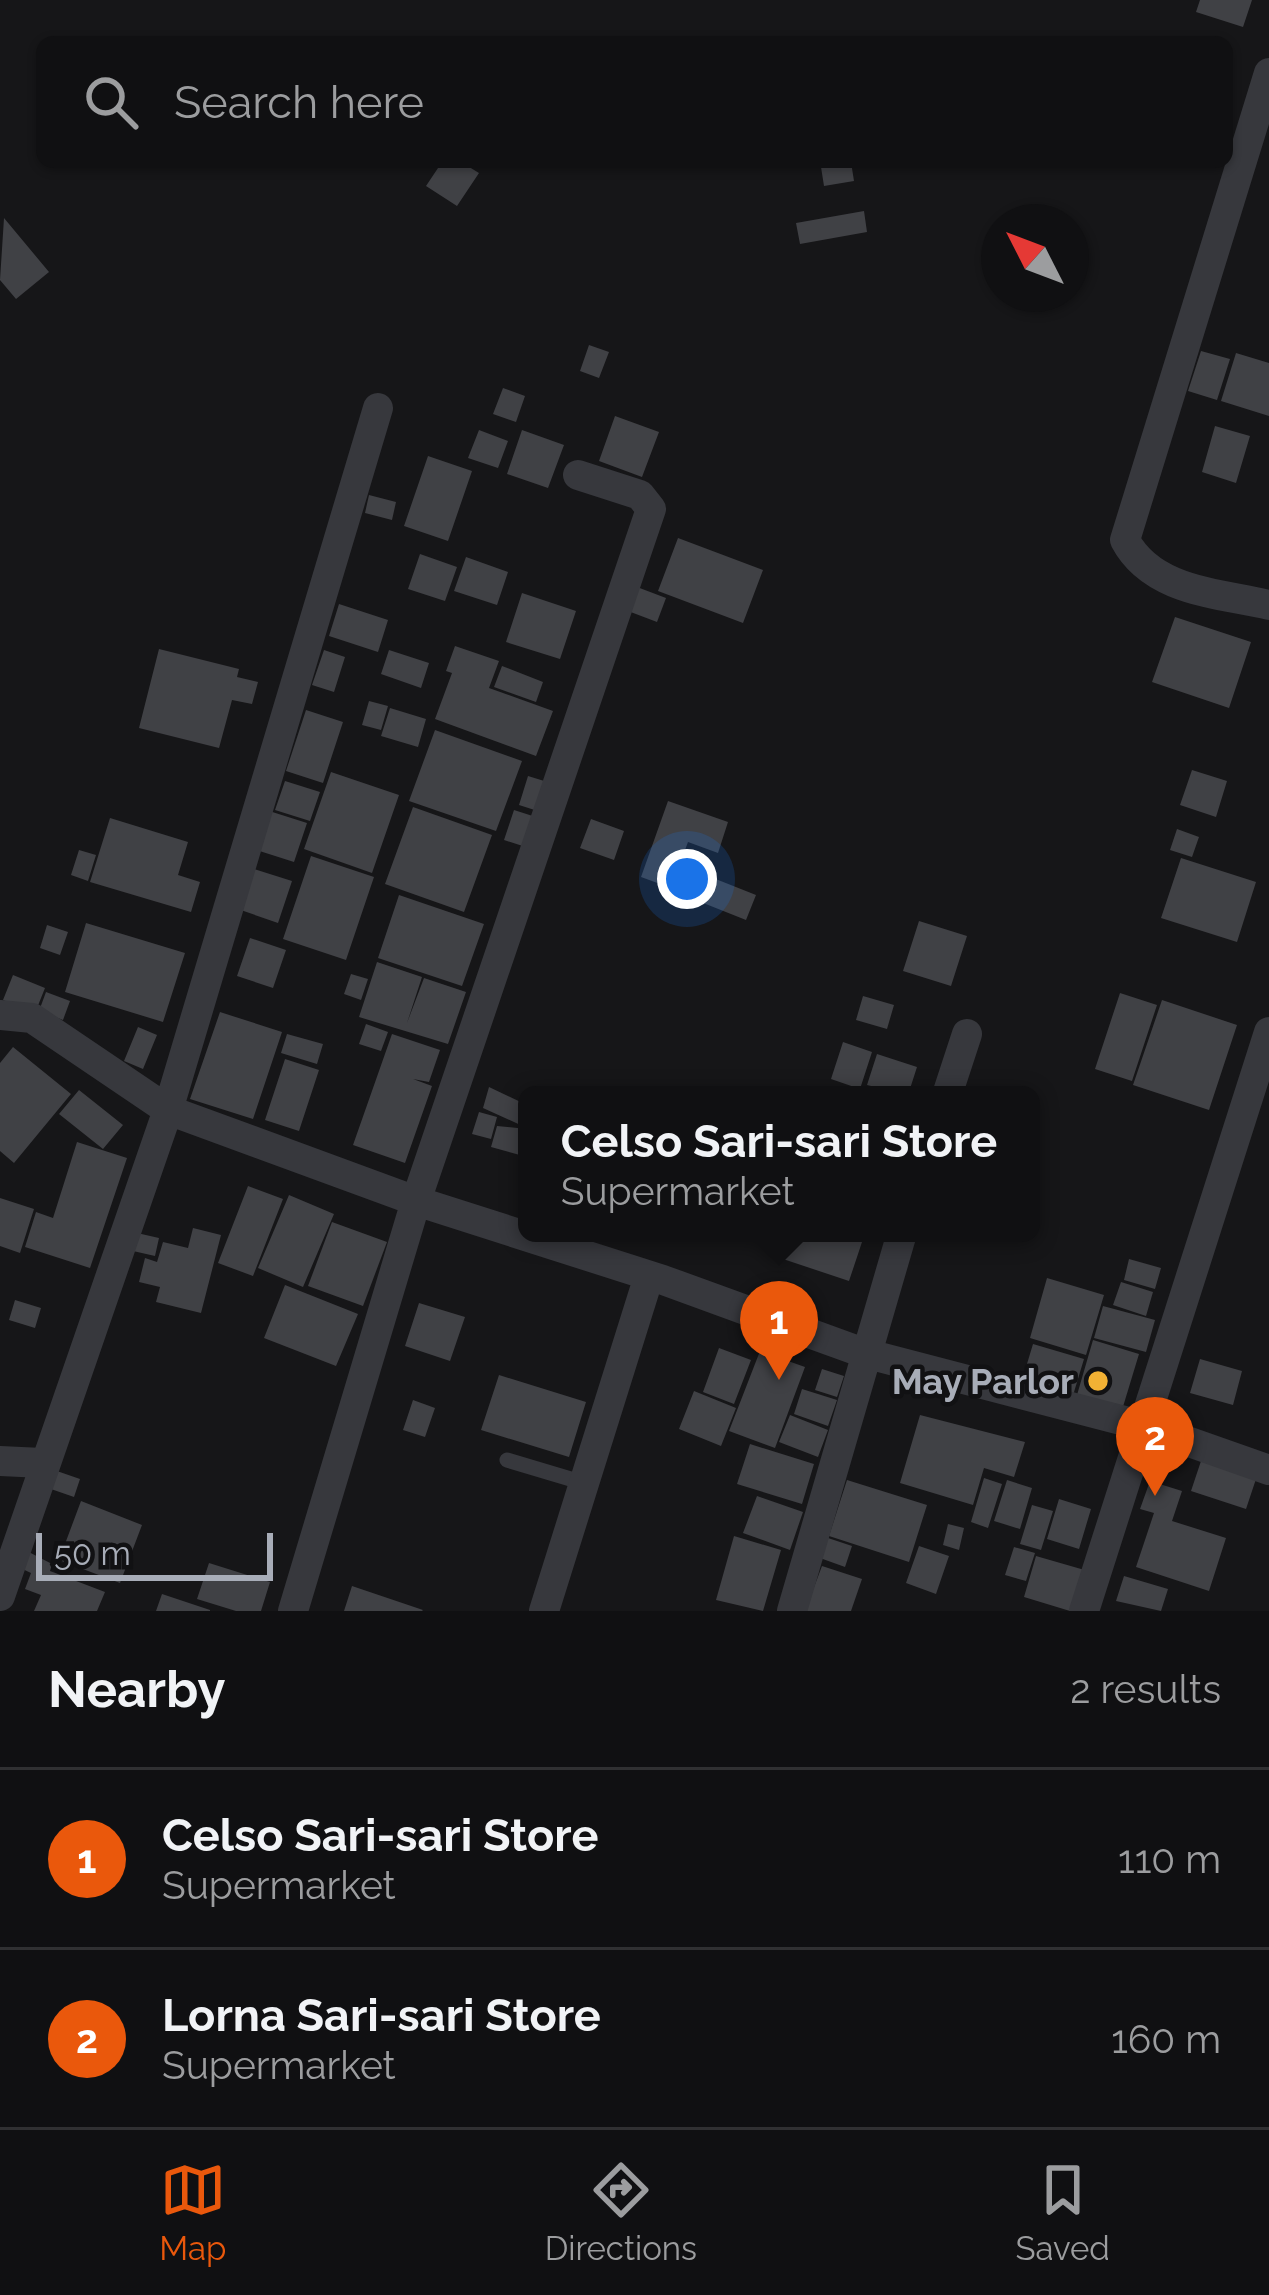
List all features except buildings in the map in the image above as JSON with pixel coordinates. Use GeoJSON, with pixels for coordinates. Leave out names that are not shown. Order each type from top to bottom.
{"type":"FeatureCollection","features":[{"type":"Feature","properties":{"kind":"street"},"geometry":{"type":"LineString","coordinates":[[1269,73],[1125,540],[1136,560],[1157,578],[1269,605]]}},
{"type":"Feature","properties":{"kind":"street"},"geometry":{"type":"LineString","coordinates":[[0,1595],[168,1110],[378,408]]}},
{"type":"Feature","properties":{"kind":"street"},"geometry":{"type":"LineString","coordinates":[[293,1611],[416,1201],[652,509],[640,495],[578,475]]}},
{"type":"Feature","properties":{"kind":"street"},"geometry":{"type":"LineString","coordinates":[[0,1015],[32,1018],[168,1110],[518,1234]]}},
{"type":"Feature","properties":{"kind":"street"},"geometry":{"type":"LineString","coordinates":[[1084,1611],[1269,1032]]}},
{"type":"Feature","properties":{"kind":"street"},"geometry":{"type":"LineString","coordinates":[[950,1086],[967,1034]]}},
{"type":"Feature","properties":{"kind":"street"},"geometry":{"type":"LineString","coordinates":[[543,1242],[864,1353],[1144,1426],[1269,1470]]}},
{"type":"Feature","properties":{"kind":"street"},"geometry":{"type":"LineString","coordinates":[[792,1611],[899,1242]]}},
{"type":"Feature","properties":{"kind":"street"},"geometry":{"type":"LineString","coordinates":[[544,1611],[649,1276]]}},
{"type":"Feature","properties":{"kind":"street"},"geometry":{"type":"LineString","coordinates":[[0,1461],[42,1463]]}},
{"type":"Feature","properties":{"kind":"lane"},"geometry":{"type":"LineString","coordinates":[[507,1460],[584,1483]]}},
{"type":"Feature","properties":{"kind":"place","name":"Celso Sari-sari Store"},"geometry":{"type":"Point","coordinates":[779,1380]}},
{"type":"Feature","properties":{"kind":"place","name":"May Parlor"},"geometry":{"type":"Point","coordinates":[1098,1381]}},
{"type":"Feature","properties":{"kind":"place","name":"Lorna Sari-sari Store"},"geometry":{"type":"Point","coordinates":[1155,1496]}}]}
